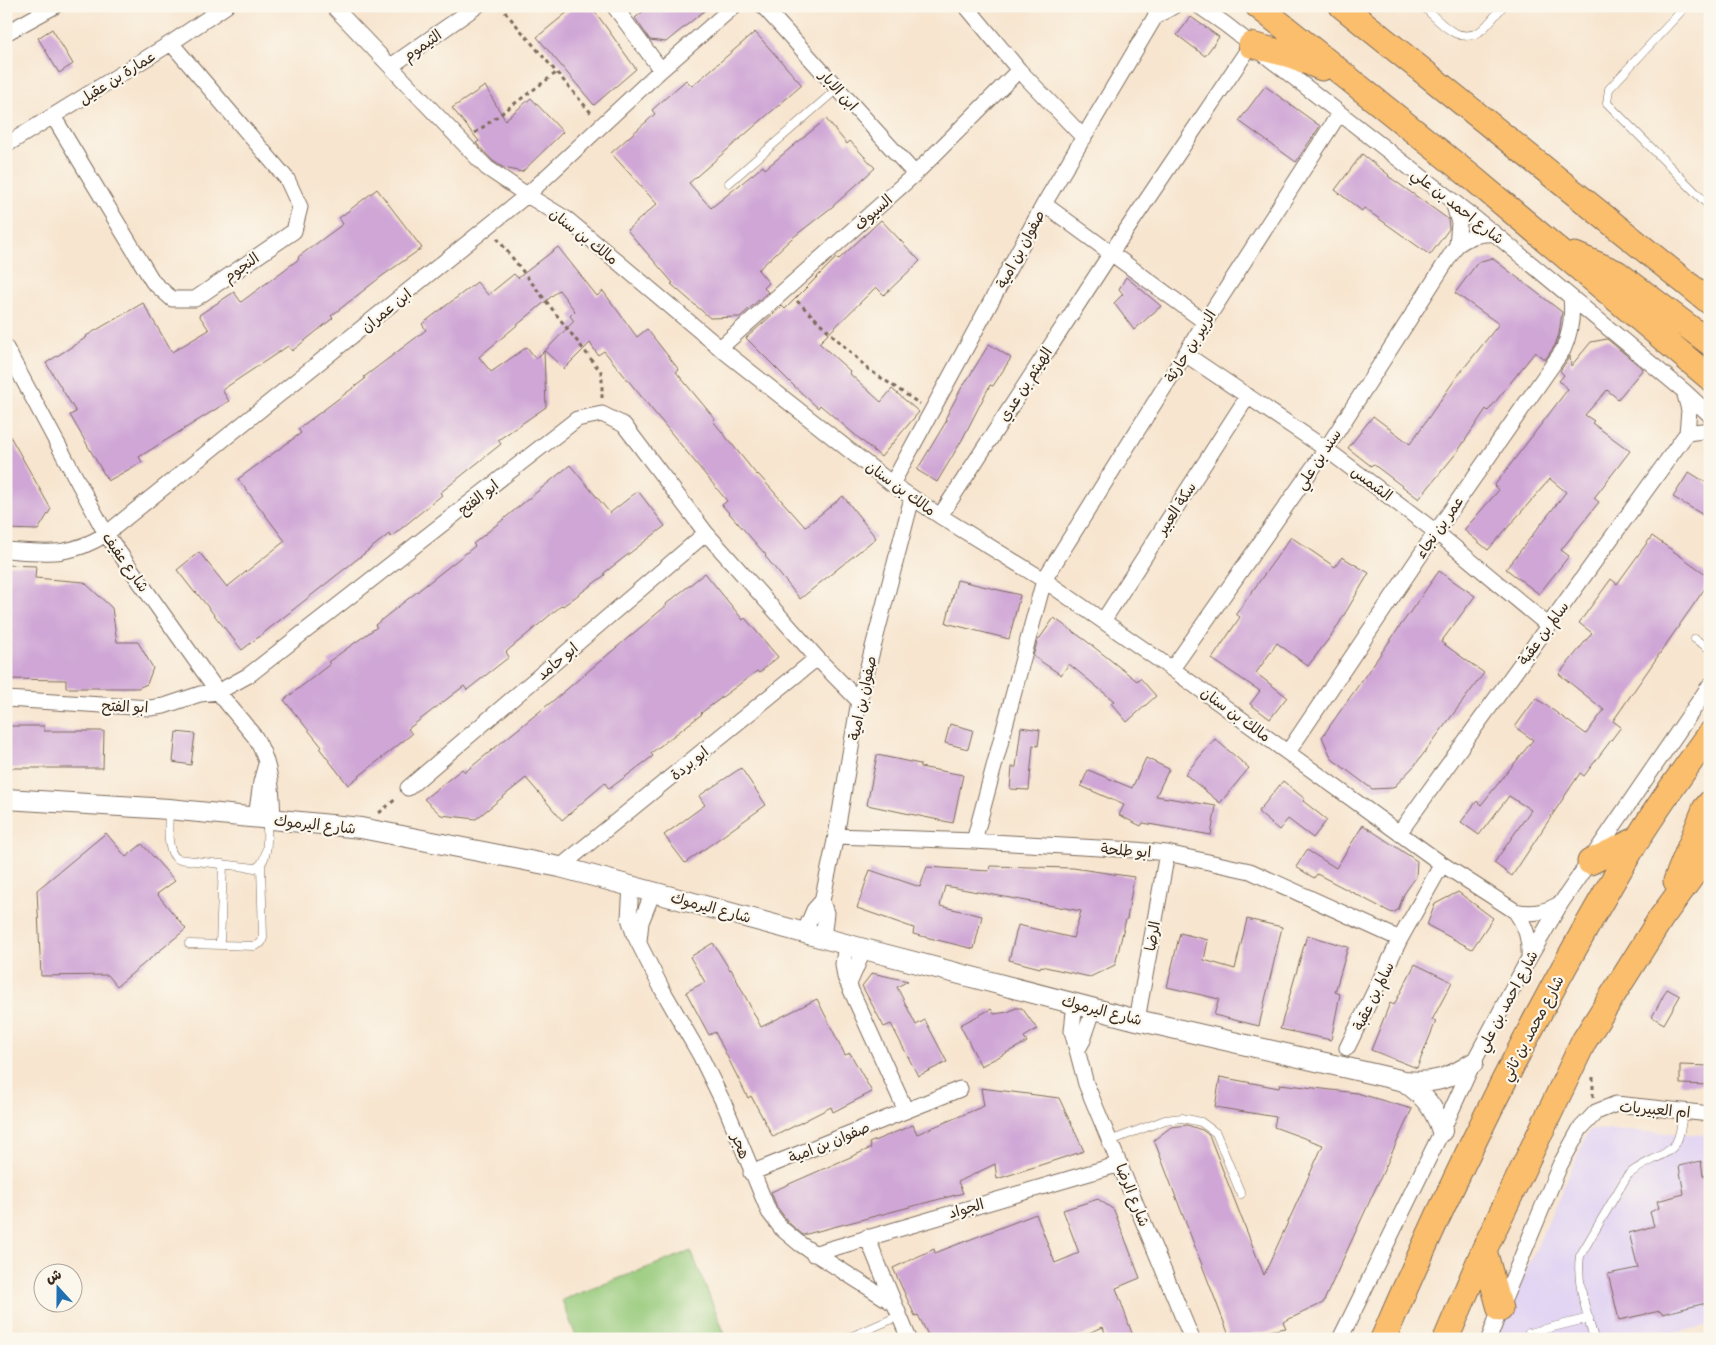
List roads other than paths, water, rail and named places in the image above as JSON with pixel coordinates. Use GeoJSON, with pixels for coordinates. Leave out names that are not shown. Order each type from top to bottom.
{"type":"FeatureCollection","features":[{"type":"Feature","properties":{"kind":"main road","name":"شارع احمد بن علي"},"geometry":{"type":"LineString","coordinates":[[1258,6],[1475,180],[1710,378]]}},
{"type":"Feature","properties":{"kind":"main road"},"geometry":{"type":"LineString","coordinates":[[1342,6],[1710,302]]}},
{"type":"Feature","properties":{"kind":"main road"},"geometry":{"type":"LineString","coordinates":[[1251,45],[1292,55],[1352,81]]}},
{"type":"Feature","properties":{"kind":"main road"},"geometry":{"type":"LineString","coordinates":[[1548,242],[1617,273],[1710,343]]}},
{"type":"Feature","properties":{"kind":"main road","name":"شارع محمد بن ثاني"},"geometry":{"type":"LineString","coordinates":[[1387,1328],[1427,1237],[1524,1040],[1638,839],[1710,734]]}},
{"type":"Feature","properties":{"kind":"main road"},"geometry":{"type":"LineString","coordinates":[[1661,918],[1705,809],[1710,802]]}},
{"type":"Feature","properties":{"kind":"main road"},"geometry":{"type":"LineString","coordinates":[[1590,862],[1638,839]]}},
{"type":"Feature","properties":{"kind":"main road"},"geometry":{"type":"LineString","coordinates":[[1446,1339],[1484,1250],[1584,1042],[1661,918],[1710,851]]}},
{"type":"Feature","properties":{"kind":"main road"},"geometry":{"type":"LineString","coordinates":[[1484,1250],[1500,1309]]}},
{"type":"Feature","properties":{"kind":"main road"},"geometry":{"type":"LineString","coordinates":[[1370,1339],[1387,1328]]}},
{"type":"Feature","properties":{"kind":"street"},"geometry":{"type":"LineString","coordinates":[[6,32],[55,6]]}},
{"type":"Feature","properties":{"kind":"street","name":"عمارة بن عقيل"},"geometry":{"type":"LineString","coordinates":[[6,145],[171,43],[226,6]]}},
{"type":"Feature","properties":{"kind":"street","name":"مالك بن سنان"},"geometry":{"type":"LineString","coordinates":[[333,6],[487,168],[527,196],[568,220],[720,348],[892,484],[1044,580],[1172,669],[1442,864],[1515,911],[1527,914],[1539,913],[1561,903]]}},
{"type":"Feature","properties":{"kind":"street"},"geometry":{"type":"LineString","coordinates":[[614,6],[661,70]]}},
{"type":"Feature","properties":{"kind":"street","name":"ابن عمران"},"geometry":{"type":"LineString","coordinates":[[6,550],[48,553],[64,552],[93,542],[106,534],[527,196],[661,70],[734,6]]}},
{"type":"Feature","properties":{"kind":"street","name":"ابن الابار"},"geometry":{"type":"LineString","coordinates":[[763,6],[916,174]]}},
{"type":"Feature","properties":{"kind":"street"},"geometry":{"type":"LineString","coordinates":[[966,6],[1019,70],[1084,138]]}},
{"type":"Feature","properties":{"kind":"street","name":"صفوان بن امية"},"geometry":{"type":"LineString","coordinates":[[892,484],[1044,204],[1156,12],[1174,6]]}},
{"type":"Feature","properties":{"kind":"street","name":"شارع احمد بن علي"},"geometry":{"type":"LineString","coordinates":[[1199,6],[1495,234],[1684,391],[1710,415]]}},
{"type":"Feature","properties":{"kind":"street","name":"الثيموم"},"geometry":{"type":"LineString","coordinates":[[391,66],[476,7]]}},
{"type":"Feature","properties":{"kind":"street","name":"النجوم"},"geometry":{"type":"LineString","coordinates":[[53,116],[153,282],[172,299],[196,299],[294,230],[300,207],[287,179],[171,43]]}},
{"type":"Feature","properties":{"kind":"street","name":"الهيثم بن عدي"},"geometry":{"type":"LineString","coordinates":[[940,516],[1111,252],[1251,45]]}},
{"type":"Feature","properties":{"kind":"street","name":"السيوف"},"geometry":{"type":"LineString","coordinates":[[720,348],[916,174],[1019,70]]}},
{"type":"Feature","properties":{"kind":"street","name":"الزبير بن حارثة"},"geometry":{"type":"LineString","coordinates":[[974,840],[1044,580],[1205,322],[1339,114]]}},
{"type":"Feature","properties":{"kind":"street"},"geometry":{"type":"LineString","coordinates":[[1453,202],[1459,223],[1457,244]]}},
{"type":"Feature","properties":{"kind":"street"},"geometry":{"type":"LineString","coordinates":[[1044,204],[1205,322]]}},
{"type":"Feature","properties":{"kind":"street"},"geometry":{"type":"LineString","coordinates":[[1457,244],[1471,236],[1495,234]]}},
{"type":"Feature","properties":{"kind":"street","name":"سند بن علي"},"geometry":{"type":"LineString","coordinates":[[1172,669],[1326,449],[1457,244]]}},
{"type":"Feature","properties":{"kind":"street","name":"عمر بن نجاء"},"geometry":{"type":"LineString","coordinates":[[1288,752],[1436,532],[1563,350],[1572,324],[1571,296]]}},
{"type":"Feature","properties":{"kind":"street","name":"شارع عفيف"},"geometry":{"type":"LineString","coordinates":[[6,348],[106,534],[218,692],[255,736],[267,762],[271,778],[265,819]]}},
{"type":"Feature","properties":{"kind":"street","name":"الشمس"},"geometry":{"type":"LineString","coordinates":[[1186,354],[1326,449],[1436,532],[1549,626]]}},
{"type":"Feature","properties":{"kind":"street"},"geometry":{"type":"LineString","coordinates":[[1684,391],[1689,410],[1687,432],[1710,430]]}},
{"type":"Feature","properties":{"kind":"street","name":"سكة العبير"},"geometry":{"type":"LineString","coordinates":[[1103,621],[1248,396]]}},
{"type":"Feature","properties":{"kind":"street","name":"ابو الفتح"},"geometry":{"type":"LineString","coordinates":[[6,699],[150,708],[164,706],[200,694],[218,692],[249,675],[577,419],[602,414],[624,425],[706,533]]}},
{"type":"Feature","properties":{"kind":"street","name":"سالم بن عقبة"},"geometry":{"type":"LineString","coordinates":[[1399,833],[1687,432]]}},
{"type":"Feature","properties":{"kind":"street","name":"صفوان بن امية"},"geometry":{"type":"LineString","coordinates":[[813,935],[826,913],[822,901],[836,836],[859,701],[912,498]]}},
{"type":"Feature","properties":{"kind":"street"},"geometry":{"type":"LineString","coordinates":[[706,533],[817,658],[859,701]]}},
{"type":"Feature","properties":{"kind":"street","name":"ابو حامد"},"geometry":{"type":"LineString","coordinates":[[408,788],[706,533]]}},
{"type":"Feature","properties":{"kind":"street","name":"ابو بردة"},"geometry":{"type":"LineString","coordinates":[[560,867],[817,658]]}},
{"type":"Feature","properties":{"kind":"street","name":"شارع احمد بن علي"},"geometry":{"type":"LineString","coordinates":[[1340,1339],[1442,1131],[1473,1063],[1561,903],[1710,684]]}},
{"type":"Feature","properties":{"kind":"street","name":"شارع اليرموك"},"geometry":{"type":"LineString","coordinates":[[6,799],[169,809],[361,828],[560,867],[1137,1020],[1404,1081],[1422,1083],[1441,1080],[1458,1074],[1473,1063]]}},
{"type":"Feature","properties":{"kind":"street","name":"ابو طلحة"},"geometry":{"type":"LineString","coordinates":[[836,836],[974,840],[1167,853],[1250,871],[1400,939]]}},
{"type":"Feature","properties":{"kind":"street","name":"الرضا"},"geometry":{"type":"LineString","coordinates":[[1137,1020],[1167,853]]}},
{"type":"Feature","properties":{"kind":"street","name":"سالم بن عقبة"},"geometry":{"type":"LineString","coordinates":[[1347,1048],[1400,939],[1442,864]]}},
{"type":"Feature","properties":{"kind":"street","name":"هجر"},"geometry":{"type":"LineString","coordinates":[[631,886],[629,918],[634,934],[700,1055],[726,1108],[769,1212],[782,1229],[813,1254],[896,1309]]}},
{"type":"Feature","properties":{"kind":"street"},"geometry":{"type":"LineString","coordinates":[[639,943],[641,922],[653,892]]}},
{"type":"Feature","properties":{"kind":"street","name":"مالك بن سنان"},"geometry":{"type":"LineString","coordinates":[[1515,911],[1528,933],[1530,958]]}},
{"type":"Feature","properties":{"kind":"street"},"geometry":{"type":"LineString","coordinates":[[855,946],[848,984],[906,1111]]}},
{"type":"Feature","properties":{"kind":"street","name":"شارع الرضا"},"geometry":{"type":"LineString","coordinates":[[1084,1006],[1083,1040],[1078,1049],[1086,1084],[1192,1339]]}},
{"type":"Feature","properties":{"kind":"street","name":"شارع اليرموك"},"geometry":{"type":"LineString","coordinates":[[1404,1081],[1418,1090],[1429,1102],[1437,1116],[1442,1131]]}},
{"type":"Feature","properties":{"kind":"street","name":"صفوان بن امية"},"geometry":{"type":"LineString","coordinates":[[752,1173],[960,1089]]}},
{"type":"Feature","properties":{"kind":"street","name":"ام العبيريات"},"geometry":{"type":"LineString","coordinates":[[1500,1309],[1560,1165],[1580,1129],[1596,1112],[1616,1104],[1710,1114]]}},
{"type":"Feature","properties":{"kind":"street","name":"الجواد"},"geometry":{"type":"LineString","coordinates":[[813,1254],[1120,1164]]}},
{"type":"Feature","properties":{"kind":"street"},"geometry":{"type":"LineString","coordinates":[[867,1237],[909,1339]]}},
{"type":"Feature","properties":{"kind":"street"},"geometry":{"type":"LineString","coordinates":[[1489,1339],[1500,1309]]}},
{"type":"Feature","properties":{"kind":"lane"},"geometry":{"type":"LineString","coordinates":[[1354,6],[1373,31]]}},
{"type":"Feature","properties":{"kind":"lane"},"geometry":{"type":"LineString","coordinates":[[1423,6],[1454,34],[1466,37],[1479,32],[1503,6]]}},
{"type":"Feature","properties":{"kind":"lane"},"geometry":{"type":"LineString","coordinates":[[1686,6],[1609,89],[1607,103],[1710,207]]}},
{"type":"Feature","properties":{"kind":"lane"},"geometry":{"type":"LineString","coordinates":[[729,183],[838,88]]}},
{"type":"Feature","properties":{"kind":"lane"},"geometry":{"type":"LineString","coordinates":[[1695,639],[1710,649]]}},
{"type":"Feature","properties":{"kind":"lane"},"geometry":{"type":"LineString","coordinates":[[169,809],[170,849],[174,857],[255,868],[261,865],[265,859],[265,819]]}},
{"type":"Feature","properties":{"kind":"lane"},"geometry":{"type":"LineString","coordinates":[[220,945],[223,864]]}},
{"type":"Feature","properties":{"kind":"lane"},"geometry":{"type":"LineString","coordinates":[[189,944],[258,945],[262,940],[261,865]]}},
{"type":"Feature","properties":{"kind":"lane"},"geometry":{"type":"LineString","coordinates":[[1594,1339],[1579,1279],[1580,1256],[1627,1176],[1635,1168],[1664,1155],[1676,1142],[1680,1133],[1683,1111]]}},
{"type":"Feature","properties":{"kind":"lane"},"geometry":{"type":"LineString","coordinates":[[1110,1141],[1165,1120],[1182,1118],[1201,1122],[1216,1133],[1241,1194]]}},
{"type":"Feature","properties":{"kind":"lane"},"geometry":{"type":"LineString","coordinates":[[846,1339],[896,1309]]}},
{"type":"Feature","properties":{"kind":"lane"},"geometry":{"type":"LineString","coordinates":[[1529,1334],[1588,1318]]}}]}
